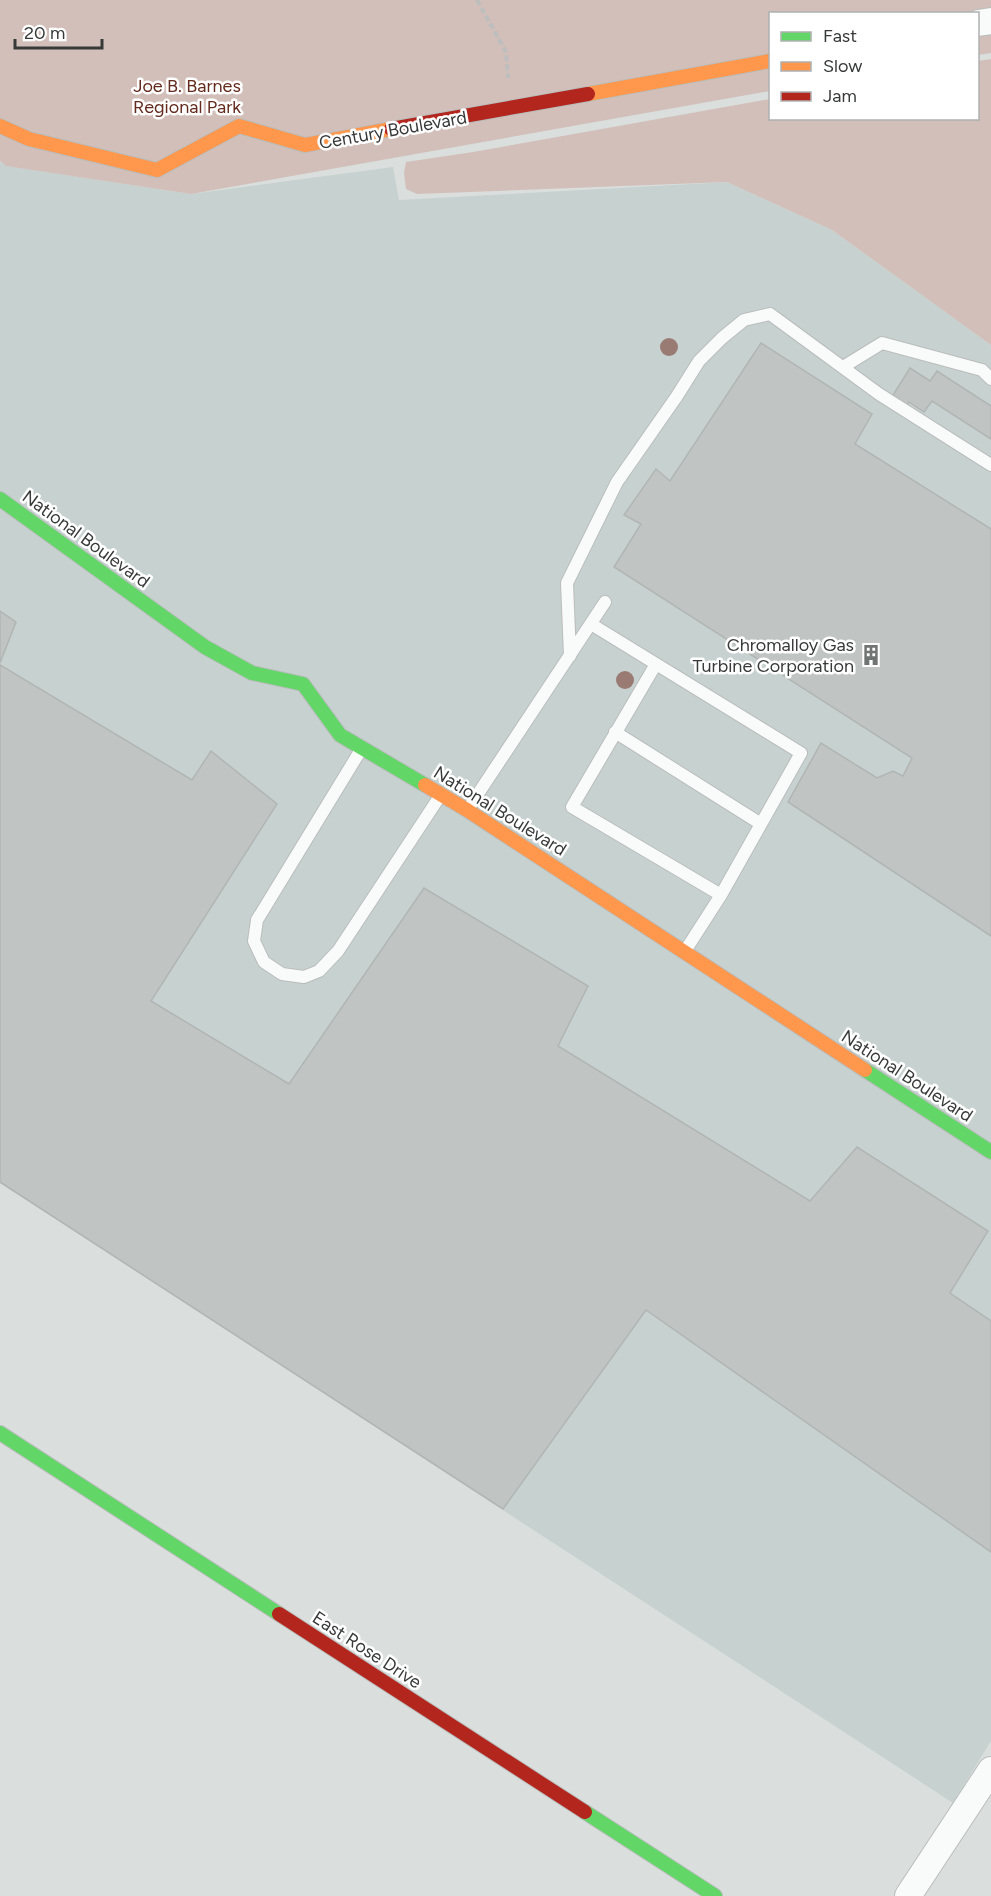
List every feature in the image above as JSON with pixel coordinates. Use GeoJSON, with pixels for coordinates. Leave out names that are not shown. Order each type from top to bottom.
{"type":"FeatureCollection","features":[{"type":"Feature","properties":{"kind":"street","name":"Century Boulevard"},"geometry":{"type":"LineString","coordinates":[[0,126],[29,139],[157,170],[239,126],[305,145],[769,61]]}},
{"type":"Feature","properties":{"kind":"street","name":"National Boulevard"},"geometry":{"type":"LineString","coordinates":[[0,498],[205,647],[252,673],[303,684],[340,735],[467,810],[991,1152]]}},
{"type":"Feature","properties":{"kind":"street","name":"East Rose Drive"},"geometry":{"type":"LineString","coordinates":[[0,1433],[715,1896]]}},
{"type":"Feature","properties":{"kind":"street"},"geometry":{"type":"LineString","coordinates":[[908,1896],[991,1770]]}},
{"type":"Feature","properties":{"kind":"lane"},"geometry":{"type":"LineString","coordinates":[[570,656],[567,583],[617,482],[699,361],[744,321],[770,314],[879,394],[991,465]]}},
{"type":"Feature","properties":{"kind":"lane"},"geometry":{"type":"LineString","coordinates":[[843,368],[882,343],[982,370],[991,379]]}},
{"type":"Feature","properties":{"kind":"lane"},"geometry":{"type":"LineString","coordinates":[[467,810],[605,602]]}},
{"type":"Feature","properties":{"kind":"lane"},"geometry":{"type":"LineString","coordinates":[[591,624],[801,753],[721,895],[684,952]]}},
{"type":"Feature","properties":{"kind":"lane"},"geometry":{"type":"LineString","coordinates":[[656,664],[572,807],[721,895]]}},
{"type":"Feature","properties":{"kind":"lane"},"geometry":{"type":"LineString","coordinates":[[615,732],[761,824]]}},
{"type":"Feature","properties":{"kind":"lane"},"geometry":{"type":"LineString","coordinates":[[362,748],[257,920],[254,941],[264,962],[282,974],[304,977],[319,971],[338,951],[441,795]]}},
{"type":"Feature","properties":{"kind":"path"},"geometry":{"type":"LineString","coordinates":[[477,0],[506,52],[512,109]]}},
{"type":"Feature","properties":{"kind":"shaded area"},"geometry":{"type":"Polygon","coordinates":[[[0,162],[7,166],[191,194],[393,167],[399,200],[727,182],[832,230],[991,345],[991,1741],[953,1803],[0,1183],[0,162]]]}},
{"type":"Feature","properties":{"kind":"green space","name":"Joe B. Barnes Regional Park"},"geometry":{"type":"Polygon","coordinates":[[[0,0],[991,0],[991,53],[979,55],[979,12],[769,12],[769,91],[191,194],[6,166],[0,161],[0,0]]]}},
{"type":"Feature","properties":{"kind":"green space"},"geometry":{"type":"Polygon","coordinates":[[[991,59],[991,345],[832,230],[727,182],[417,194],[406,189],[404,173],[406,162],[769,99],[769,120],[979,120],[979,61],[991,59]]]}},
{"type":"Feature","properties":{"kind":"building","name":"Chromalloy Gas Turbine Corporation"},"geometry":{"type":"Polygon","coordinates":[[[761,343],[872,414],[855,444],[991,529],[991,936],[788,802],[821,743],[877,778],[893,771],[903,776],[912,758],[614,567],[641,524],[624,515],[656,469],[670,481],[761,343]]]}},
{"type":"Feature","properties":{"kind":"building"},"geometry":{"type":"Polygon","coordinates":[[[910,368],[930,381],[937,371],[991,406],[991,439],[932,401],[924,412],[909,402],[907,406],[893,395],[910,368]]]}},
{"type":"Feature","properties":{"kind":"building"},"geometry":{"type":"Polygon","coordinates":[[[0,611],[16,622],[0,663],[0,611]]]}},
{"type":"Feature","properties":{"kind":"building"},"geometry":{"type":"Polygon","coordinates":[[[0,665],[192,780],[211,751],[277,804],[151,1001],[289,1084],[424,888],[588,986],[558,1046],[810,1201],[857,1147],[988,1231],[950,1293],[991,1321],[991,1552],[646,1310],[503,1509],[0,1182],[0,665]]]}},
{"type":"Feature","properties":{"kind":"traffic: fast"},"geometry":{"type":"LineString","coordinates":[[0,499],[205,647],[252,673],[303,684],[340,735],[425,785]]}},
{"type":"Feature","properties":{"kind":"traffic: fast"},"geometry":{"type":"LineString","coordinates":[[865,1070],[991,1152]]}},
{"type":"Feature","properties":{"kind":"traffic: fast"},"geometry":{"type":"LineString","coordinates":[[0,1433],[279,1614]]}},
{"type":"Feature","properties":{"kind":"traffic: fast"},"geometry":{"type":"LineString","coordinates":[[585,1812],[715,1896]]}},
{"type":"Feature","properties":{"kind":"traffic: slow"},"geometry":{"type":"LineString","coordinates":[[588,94],[769,61]]}},
{"type":"Feature","properties":{"kind":"traffic: slow"},"geometry":{"type":"LineString","coordinates":[[0,126],[29,139],[157,170],[239,126],[305,145],[391,129]]}},
{"type":"Feature","properties":{"kind":"traffic: slow"},"geometry":{"type":"LineString","coordinates":[[425,785],[467,810],[865,1070]]}},
{"type":"Feature","properties":{"kind":"traffic: jam"},"geometry":{"type":"LineString","coordinates":[[391,129],[588,94]]}},
{"type":"Feature","properties":{"kind":"traffic: jam"},"geometry":{"type":"LineString","coordinates":[[279,1614],[585,1812]]}},
{"type":"Feature","properties":{"kind":"place","name":"Chromalloy Gas Turbine Corporation"},"geometry":{"type":"Point","coordinates":[871,655]}}]}
